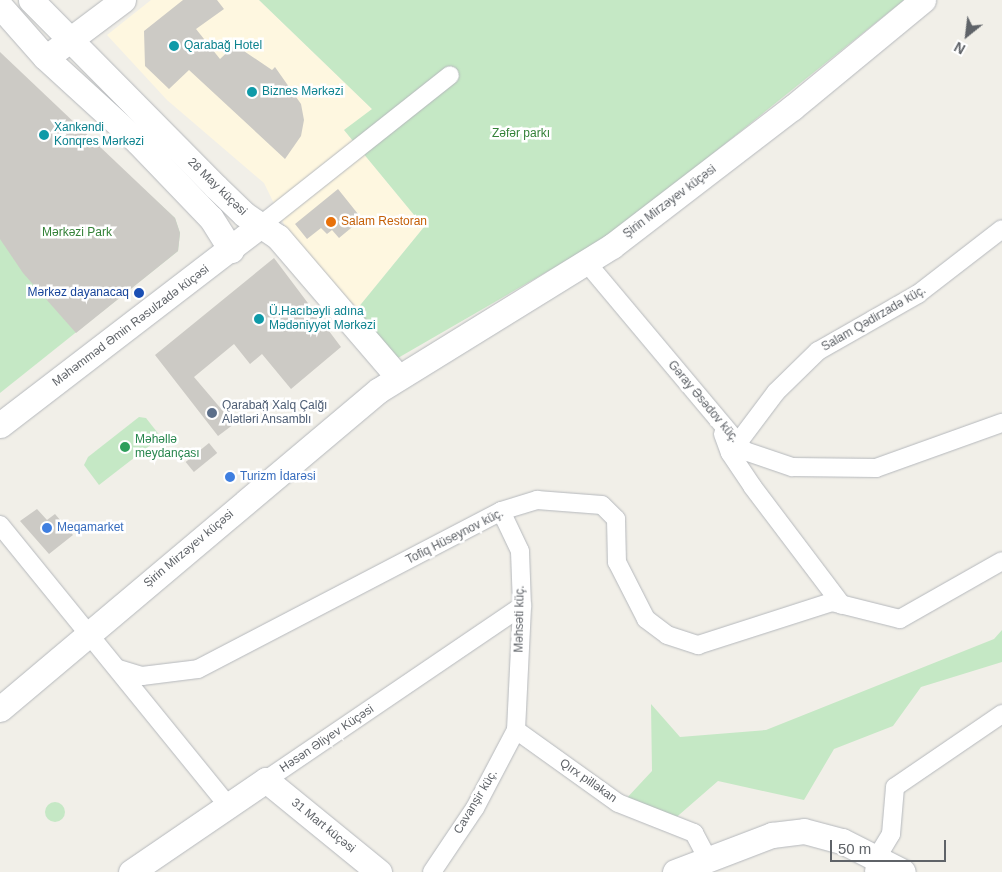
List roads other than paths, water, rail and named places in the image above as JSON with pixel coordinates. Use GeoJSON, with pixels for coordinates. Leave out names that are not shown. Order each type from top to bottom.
{"type":"FeatureCollection","features":[{"type":"Feature","properties":{"kind":"street","name":"28 May küçəsi"},"geometry":{"type":"LineString","coordinates":[[31,0],[69,42],[237,208],[278,237],[388,383]]}},
{"type":"Feature","properties":{"kind":"street"},"geometry":{"type":"LineString","coordinates":[[45,57],[69,42],[123,0]]}},
{"type":"Feature","properties":{"kind":"street","name":"Şirin Mirzəyev küçəsi"},"geometry":{"type":"LineString","coordinates":[[0,709],[388,383],[588,262],[792,108],[923,0]]}},
{"type":"Feature","properties":{"kind":"street","name":"28 May küçəsi"},"geometry":{"type":"LineString","coordinates":[[0,6],[45,57],[151,156],[211,218],[231,250]]}},
{"type":"Feature","properties":{"kind":"street"},"geometry":{"type":"LineString","coordinates":[[261,225],[450,75]]}},
{"type":"Feature","properties":{"kind":"street","name":"Məhəmməd Əmin Rəsulzadə küçəsi"},"geometry":{"type":"LineString","coordinates":[[0,425],[231,250],[261,225]]}},
{"type":"Feature","properties":{"kind":"street","name":"Salam Qədirzadə küç."},"geometry":{"type":"LineString","coordinates":[[737,444],[776,392],[818,352],[918,294],[1002,229]]}},
{"type":"Feature","properties":{"kind":"street","name":"Gəray Əsədov küç."},"geometry":{"type":"LineString","coordinates":[[588,262],[737,444],[745,451],[792,467],[876,468],[1002,423]]}},
{"type":"Feature","properties":{"kind":"street"},"geometry":{"type":"LineString","coordinates":[[718,420],[730,453],[746,478],[842,605]]}},
{"type":"Feature","properties":{"kind":"street","name":"Tofiq Hüseynov küç."},"geometry":{"type":"LineString","coordinates":[[119,669],[142,676],[198,670],[501,511],[537,500],[602,505],[616,519],[617,562],[646,619],[667,635],[698,645],[832,602],[900,619],[1002,561]]}},
{"type":"Feature","properties":{"kind":"street","name":"Məhsəti küç."},"geometry":{"type":"LineString","coordinates":[[501,511],[520,551],[522,606],[516,730]]}},
{"type":"Feature","properties":{"kind":"street"},"geometry":{"type":"LineString","coordinates":[[0,525],[87,634],[119,669],[230,806]]}},
{"type":"Feature","properties":{"kind":"street","name":"Həsən Əliyev Küçəsi"},"geometry":{"type":"LineString","coordinates":[[131,872],[522,606]]}},
{"type":"Feature","properties":{"kind":"street"},"geometry":{"type":"LineString","coordinates":[[875,865],[891,834],[895,787],[1002,714]]}},
{"type":"Feature","properties":{"kind":"street","name":"Qırx pilləkan"},"geometry":{"type":"LineString","coordinates":[[516,730],[618,803],[694,833],[708,859]]}},
{"type":"Feature","properties":{"kind":"street","name":"Cavanşir küç."},"geometry":{"type":"LineString","coordinates":[[432,872],[475,808],[516,730]]}},
{"type":"Feature","properties":{"kind":"street","name":"31 Mart küçəsi"},"geometry":{"type":"LineString","coordinates":[[266,780],[379,872]]}},
{"type":"Feature","properties":{"kind":"street"},"geometry":{"type":"LineString","coordinates":[[675,872],[772,836],[804,830],[821,833],[875,865],[904,872]]}},
{"type":"Feature","properties":{"kind":"place","name":"Qarabağ Hotel"},"geometry":{"type":"Point","coordinates":[174,46]}},
{"type":"Feature","properties":{"kind":"place","name":"Biznes Mərkəzi"},"geometry":{"type":"Point","coordinates":[252,92]}},
{"type":"Feature","properties":{"kind":"place","name":"Xankəndi Konqres Mərkəzi"},"geometry":{"type":"Point","coordinates":[44,135]}},
{"type":"Feature","properties":{"kind":"place","name":"Salam Restoran"},"geometry":{"type":"Point","coordinates":[331,222]}},
{"type":"Feature","properties":{"kind":"place","name":"Mərkəz dayanacaq"},"geometry":{"type":"Point","coordinates":[139,293]}},
{"type":"Feature","properties":{"kind":"place","name":"Ü.Hacıbəyli adına Mədəniyyət Mərkəzi"},"geometry":{"type":"Point","coordinates":[259,319]}},
{"type":"Feature","properties":{"kind":"place","name":"Qarabağ Xalq Çalğı Alətləri Ansamblı"},"geometry":{"type":"Point","coordinates":[212,413]}},
{"type":"Feature","properties":{"kind":"place","name":"Məhəllə meydançası"},"geometry":{"type":"Point","coordinates":[125,447]}},
{"type":"Feature","properties":{"kind":"place","name":"Turizm İdarəsi"},"geometry":{"type":"Point","coordinates":[230,477]}},
{"type":"Feature","properties":{"kind":"place","name":"Meqamarket"},"geometry":{"type":"Point","coordinates":[47,528]}},
{"type":"Feature","properties":{"kind":"park label","name":"Zəfər parkı"},"geometry":{"type":"Point","coordinates":[521,134]}},
{"type":"Feature","properties":{"kind":"park label","name":"Mərkəzi Park"},"geometry":{"type":"Point","coordinates":[77,233]}}]}
